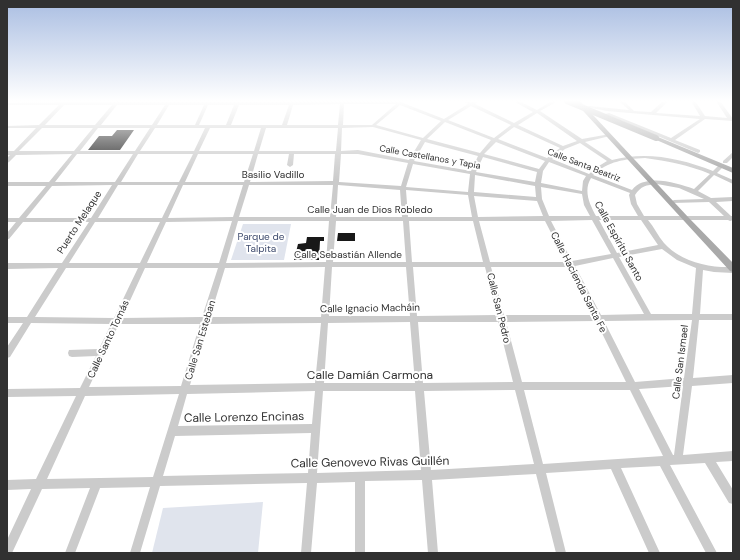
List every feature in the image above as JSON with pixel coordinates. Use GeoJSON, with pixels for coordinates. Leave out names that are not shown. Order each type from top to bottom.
{"type":"FeatureCollection","features":[{"type":"Feature","properties":{"kind":"main road"},"geometry":{"type":"LineString","coordinates":[[602,127],[632,157]]}},
{"type":"Feature","properties":{"kind":"main road"},"geometry":{"type":"LineString","coordinates":[[607,127],[694,227],[733,269]]}},
{"type":"Feature","properties":{"kind":"main road"},"geometry":{"type":"LineString","coordinates":[[633,127],[698,152],[723,164],[733,171]]}},
{"type":"Feature","properties":{"kind":"main road"},"geometry":{"type":"LineString","coordinates":[[657,137],[706,160],[733,166]]}},
{"type":"Feature","properties":{"kind":"main road"},"geometry":{"type":"LineString","coordinates":[[655,183],[674,202],[687,219]]}},
{"type":"Feature","properties":{"kind":"street"},"geometry":{"type":"LineString","coordinates":[[7,161],[40,127]]}},
{"type":"Feature","properties":{"kind":"street"},"geometry":{"type":"LineString","coordinates":[[7,237],[97,127]]}},
{"type":"Feature","properties":{"kind":"street","name":"Puerto Melaque"},"geometry":{"type":"LineString","coordinates":[[7,354],[152,127]]}},
{"type":"Feature","properties":{"kind":"street","name":"Calle Santo Tomás"},"geometry":{"type":"LineString","coordinates":[[7,552],[208,127]]}},
{"type":"Feature","properties":{"kind":"street","name":"Calle San Esteban"},"geometry":{"type":"LineString","coordinates":[[135,553],[264,127]]}},
{"type":"Feature","properties":{"kind":"street"},"geometry":{"type":"LineString","coordinates":[[306,553],[340,127]]}},
{"type":"Feature","properties":{"kind":"street"},"geometry":{"type":"LineString","coordinates":[[377,127],[540,171]]}},
{"type":"Feature","properties":{"kind":"street"},"geometry":{"type":"LineString","coordinates":[[433,553],[418,387],[403,188],[410,161],[423,140],[437,127]]}},
{"type":"Feature","properties":{"kind":"street","name":"Calle Santa Beatriz"},"geometry":{"type":"LineString","coordinates":[[463,127],[632,192]]}},
{"type":"Feature","properties":{"kind":"street","name":"Calle San Pedro"},"geometry":{"type":"LineString","coordinates":[[511,127],[494,139],[480,155],[473,172],[471,193],[476,220],[561,553]]}},
{"type":"Feature","properties":{"kind":"street"},"geometry":{"type":"LineString","coordinates":[[519,127],[563,148]]}},
{"type":"Feature","properties":{"kind":"street"},"geometry":{"type":"LineString","coordinates":[[560,127],[610,161]]}},
{"type":"Feature","properties":{"kind":"street"},"geometry":{"type":"LineString","coordinates":[[625,127],[706,160]]}},
{"type":"Feature","properties":{"kind":"street"},"geometry":{"type":"LineString","coordinates":[[640,127],[698,152]]}},
{"type":"Feature","properties":{"kind":"street"},"geometry":{"type":"LineString","coordinates":[[672,140],[691,127]]}},
{"type":"Feature","properties":{"kind":"street","name":"Calle Hacienda Santa Fe"},"geometry":{"type":"LineString","coordinates":[[608,135],[581,141],[563,148],[548,160],[540,171],[538,184],[539,198],[546,219],[598,317],[670,460],[712,553]]}},
{"type":"Feature","properties":{"kind":"street"},"geometry":{"type":"LineString","coordinates":[[290,165],[292,152]]}},
{"type":"Feature","properties":{"kind":"street","name":"Calle Castellanos y Tapia"},"geometry":{"type":"LineString","coordinates":[[7,153],[362,153],[584,192]]}},
{"type":"Feature","properties":{"kind":"street"},"geometry":{"type":"LineString","coordinates":[[695,191],[733,154]]}},
{"type":"Feature","properties":{"kind":"street"},"geometry":{"type":"LineString","coordinates":[[589,175],[610,161],[632,157],[675,161],[715,173],[733,182]]}},
{"type":"Feature","properties":{"kind":"street","name":"Calle Espíritu Santo"},"geometry":{"type":"LineString","coordinates":[[589,175],[584,183],[584,192],[587,205],[649,317]]}},
{"type":"Feature","properties":{"kind":"street","name":"Basilio Vadillo"},"geometry":{"type":"LineString","coordinates":[[7,184],[335,183],[539,198]]}},
{"type":"Feature","properties":{"kind":"street"},"geometry":{"type":"LineString","coordinates":[[732,220],[711,200],[695,191],[674,184],[655,183],[640,186],[632,192],[632,202],[663,246],[683,260],[700,267],[718,270],[733,269]]}},
{"type":"Feature","properties":{"kind":"street"},"geometry":{"type":"LineString","coordinates":[[674,202],[733,199]]}},
{"type":"Feature","properties":{"kind":"street","name":"Calle Juan de Dios Robledo"},"geometry":{"type":"LineString","coordinates":[[7,220],[732,220]]}},
{"type":"Feature","properties":{"kind":"street","name":"Calle Sebastián Allende"},"geometry":{"type":"LineString","coordinates":[[7,266],[487,263],[570,264],[663,246]]}},
{"type":"Feature","properties":{"kind":"street","name":"Calle San Ismael"},"geometry":{"type":"LineString","coordinates":[[670,460],[688,382],[696,317],[700,267]]}},
{"type":"Feature","properties":{"kind":"street","name":"Calle Ignacio Macháin"},"geometry":{"type":"LineString","coordinates":[[7,320],[117,321],[733,316]]}},
{"type":"Feature","properties":{"kind":"street"},"geometry":{"type":"LineString","coordinates":[[72,353],[102,352]]}},
{"type":"Feature","properties":{"kind":"street","name":"Calle Damián Carmona"},"geometry":{"type":"LineString","coordinates":[[7,393],[319,387],[632,386],[733,379]]}},
{"type":"Feature","properties":{"kind":"street","name":"Calle Lorenzo Encinas"},"geometry":{"type":"LineString","coordinates":[[172,431],[316,428]]}},
{"type":"Feature","properties":{"kind":"street","name":"Calle Genovevo Rivas Guillén"},"geometry":{"type":"LineString","coordinates":[[7,485],[426,474],[540,469],[733,456]]}},
{"type":"Feature","properties":{"kind":"street"},"geometry":{"type":"LineString","coordinates":[[708,458],[733,499]]}},
{"type":"Feature","properties":{"kind":"street"},"geometry":{"type":"LineString","coordinates":[[614,464],[655,553]]}},
{"type":"Feature","properties":{"kind":"street"},"geometry":{"type":"LineString","coordinates":[[360,476],[360,553]]}},
{"type":"Feature","properties":{"kind":"street"},"geometry":{"type":"LineString","coordinates":[[70,553],[97,482]]}},
{"type":"Feature","properties":{"kind":"green space","name":"Parque de Talpita"},"geometry":{"type":"Polygon","coordinates":[[[243,224],[291,224],[284,260],[231,260],[243,224]]]}},
{"type":"Feature","properties":{"kind":"green space"},"geometry":{"type":"Polygon","coordinates":[[[263,502],[258,553],[152,553],[163,508],[263,502]]]}},
{"type":"Feature","properties":{"kind":"building"},"geometry":{"type":"Polygon","coordinates":[[[117,130],[134,130],[120,150],[88,150],[99,136],[112,136],[117,130]]]}},
{"type":"Feature","properties":{"kind":"building"},"geometry":{"type":"Polygon","coordinates":[[[338,233],[355,233],[355,241],[337,241],[338,233]]]}},
{"type":"Feature","properties":{"kind":"building"},"geometry":{"type":"Polygon","coordinates":[[[307,237],[324,237],[324,241],[320,241],[319,260],[294,260],[298,244],[306,243],[307,237]]]}}]}
